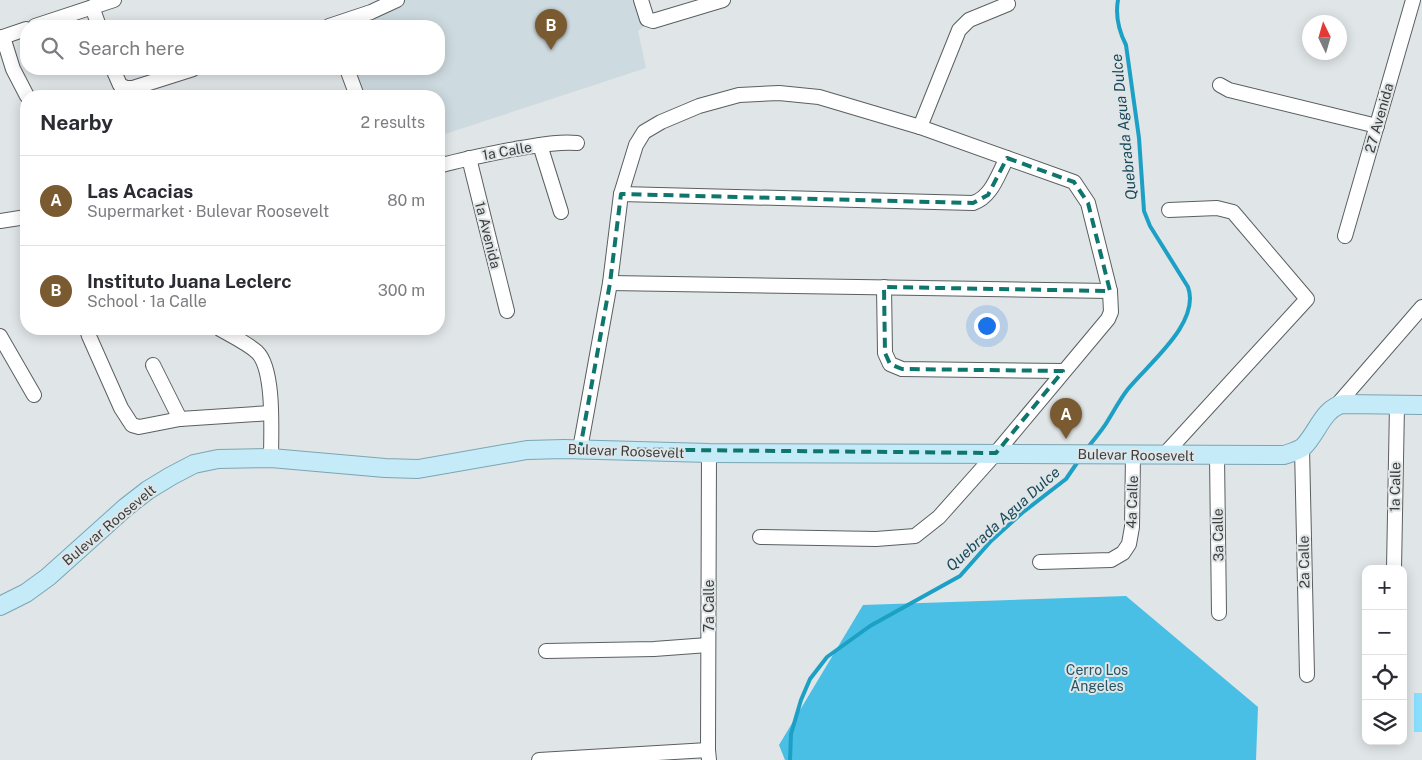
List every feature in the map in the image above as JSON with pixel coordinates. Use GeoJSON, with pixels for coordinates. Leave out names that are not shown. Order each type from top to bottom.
{"type":"FeatureCollection","features":[{"type":"Feature","properties":{"kind":"main road"},"geometry":{"type":"LineString","coordinates":[[1302,448],[1326,415],[1337,405],[1422,405]]}},
{"type":"Feature","properties":{"kind":"main road","name":"Bulevar Roosevelt"},"geometry":{"type":"LineString","coordinates":[[0,606],[26,593],[48,577],[126,507],[148,490],[194,464],[218,459],[271,458],[418,469],[527,450],[580,449],[709,453],[1284,456],[1302,448]]}},
{"type":"Feature","properties":{"kind":"street"},"geometry":{"type":"LineString","coordinates":[[54,20],[114,0]]}},
{"type":"Feature","properties":{"kind":"street"},"geometry":{"type":"LineString","coordinates":[[348,20],[397,0]]}},
{"type":"Feature","properties":{"kind":"street"},"geometry":{"type":"LineString","coordinates":[[641,0],[647,19],[651,21],[723,0]]}},
{"type":"Feature","properties":{"kind":"street","name":"27 Avenida"},"geometry":{"type":"LineString","coordinates":[[1345,236],[1412,0]]}},
{"type":"Feature","properties":{"kind":"street"},"geometry":{"type":"LineString","coordinates":[[920,127],[959,30],[969,20],[1008,4]]}},
{"type":"Feature","properties":{"kind":"street"},"geometry":{"type":"LineString","coordinates":[[92,7],[97,20]]}},
{"type":"Feature","properties":{"kind":"street"},"geometry":{"type":"LineString","coordinates":[[20,31],[1,38],[13,69],[24,90]]}},
{"type":"Feature","properties":{"kind":"street"},"geometry":{"type":"LineString","coordinates":[[116,75],[120,85],[126,88],[133,88],[174,75]]}},
{"type":"Feature","properties":{"kind":"street"},"geometry":{"type":"LineString","coordinates":[[349,75],[353,90]]}},
{"type":"Feature","properties":{"kind":"street"},"geometry":{"type":"LineString","coordinates":[[1220,85],[1229,90],[1377,126]]}},
{"type":"Feature","properties":{"kind":"street"},"geometry":{"type":"LineString","coordinates":[[580,449],[585,431],[610,283],[621,194],[636,145],[644,132],[661,122],[699,106],[739,94],[779,93],[819,97],[920,127],[1074,182],[1088,203],[1110,291],[1108,319],[996,453],[939,517],[915,536],[876,538],[760,537]]}},
{"type":"Feature","properties":{"kind":"street","name":"1a Calle"},"geometry":{"type":"LineString","coordinates":[[445,164],[540,145],[561,142],[577,143]]}},
{"type":"Feature","properties":{"kind":"street"},"geometry":{"type":"LineString","coordinates":[[540,145],[561,212]]}},
{"type":"Feature","properties":{"kind":"street","name":"1a Avenida"},"geometry":{"type":"LineString","coordinates":[[469,158],[507,311]]}},
{"type":"Feature","properties":{"kind":"street"},"geometry":{"type":"LineString","coordinates":[[621,194],[973,204],[982,201],[988,194],[1007,158]]}},
{"type":"Feature","properties":{"kind":"street"},"geometry":{"type":"LineString","coordinates":[[1164,455],[1307,299],[1233,212],[1217,208],[1169,210]]}},
{"type":"Feature","properties":{"kind":"street"},"geometry":{"type":"LineString","coordinates":[[0,221],[20,218]]}},
{"type":"Feature","properties":{"kind":"street"},"geometry":{"type":"LineString","coordinates":[[610,283],[1110,291]]}},
{"type":"Feature","properties":{"kind":"street"},"geometry":{"type":"LineString","coordinates":[[884,287],[885,354],[890,364],[902,369],[1063,371]]}},
{"type":"Feature","properties":{"kind":"street"},"geometry":{"type":"LineString","coordinates":[[1337,405],[1422,307]]}},
{"type":"Feature","properties":{"kind":"street"},"geometry":{"type":"LineString","coordinates":[[89,335],[121,408],[132,425],[139,428],[180,418],[271,413]]}},
{"type":"Feature","properties":{"kind":"street"},"geometry":{"type":"LineString","coordinates":[[230,335],[257,352],[264,362],[270,391],[271,458]]}},
{"type":"Feature","properties":{"kind":"street"},"geometry":{"type":"LineString","coordinates":[[0,336],[34,395]]}},
{"type":"Feature","properties":{"kind":"street"},"geometry":{"type":"LineString","coordinates":[[153,365],[180,418]]}},
{"type":"Feature","properties":{"kind":"street","name":"1a Calle"},"geometry":{"type":"LineString","coordinates":[[1394,565],[1397,404]]}},
{"type":"Feature","properties":{"kind":"street","name":"2a Calle"},"geometry":{"type":"LineString","coordinates":[[1302,448],[1307,675]]}},
{"type":"Feature","properties":{"kind":"street","name":"7a Calle"},"geometry":{"type":"LineString","coordinates":[[709,453],[709,755]]}},
{"type":"Feature","properties":{"kind":"street","name":"4a Calle"},"geometry":{"type":"LineString","coordinates":[[1040,562],[1111,560],[1123,553],[1129,544],[1132,527],[1133,455]]}},
{"type":"Feature","properties":{"kind":"street","name":"3a Calle"},"geometry":{"type":"LineString","coordinates":[[1217,456],[1219,613]]}},
{"type":"Feature","properties":{"kind":"street"},"geometry":{"type":"LineString","coordinates":[[546,651],[654,649],[708,645]]}},
{"type":"Feature","properties":{"kind":"street"},"geometry":{"type":"LineString","coordinates":[[539,760],[709,755]]}},
{"type":"Feature","properties":{"kind":"highlighted area"},"geometry":{"type":"Polygon","coordinates":[[[1007,158],[1074,182],[1088,203],[1110,291],[884,287],[885,353],[890,364],[902,369],[1063,371],[996,453],[580,449],[610,283],[621,194],[973,203],[988,195],[1007,158]]]}},
{"type":"Feature","properties":{"kind":"shaded area"},"geometry":{"type":"Polygon","coordinates":[[[397,0],[644,0],[651,21],[638,31],[646,68],[445,134],[445,90],[355,90],[349,75],[445,75],[445,20],[346,20],[397,0]]]}},
{"type":"Feature","properties":{"kind":"shaded area"},"geometry":{"type":"Polygon","coordinates":[[[1414,693],[1422,693],[1422,732],[1414,732],[1414,693]]]}},
{"type":"Feature","properties":{"kind":"green space","name":"Cerro Los Ángeles"},"geometry":{"type":"Polygon","coordinates":[[[1126,596],[1258,707],[1256,760],[785,760],[779,745],[863,605],[1126,596]]]}},
{"type":"Feature","properties":{"kind":"waterway","name":"Quebrada Agua Dulce"},"geometry":{"type":"LineString","coordinates":[[1086,450],[1105,426],[1128,389],[1180,329],[1187,315],[1190,301],[1188,287],[1150,226],[1144,211],[1139,138],[1126,45],[1117,18],[1118,0]]}},
{"type":"Feature","properties":{"kind":"waterway","name":"Quebrada Agua Dulce"},"geometry":{"type":"LineString","coordinates":[[790,760],[791,734],[801,700],[810,679],[827,657],[870,626],[960,576],[991,541],[1022,513],[1066,479],[1079,460]]}},
{"type":"Feature","properties":{"kind":"place","name":"Instituto Juana Leclerc"},"geometry":{"type":"Point","coordinates":[551,50]}},
{"type":"Feature","properties":{"kind":"place","name":"Las Acacias"},"geometry":{"type":"Point","coordinates":[1066,439]}}]}
